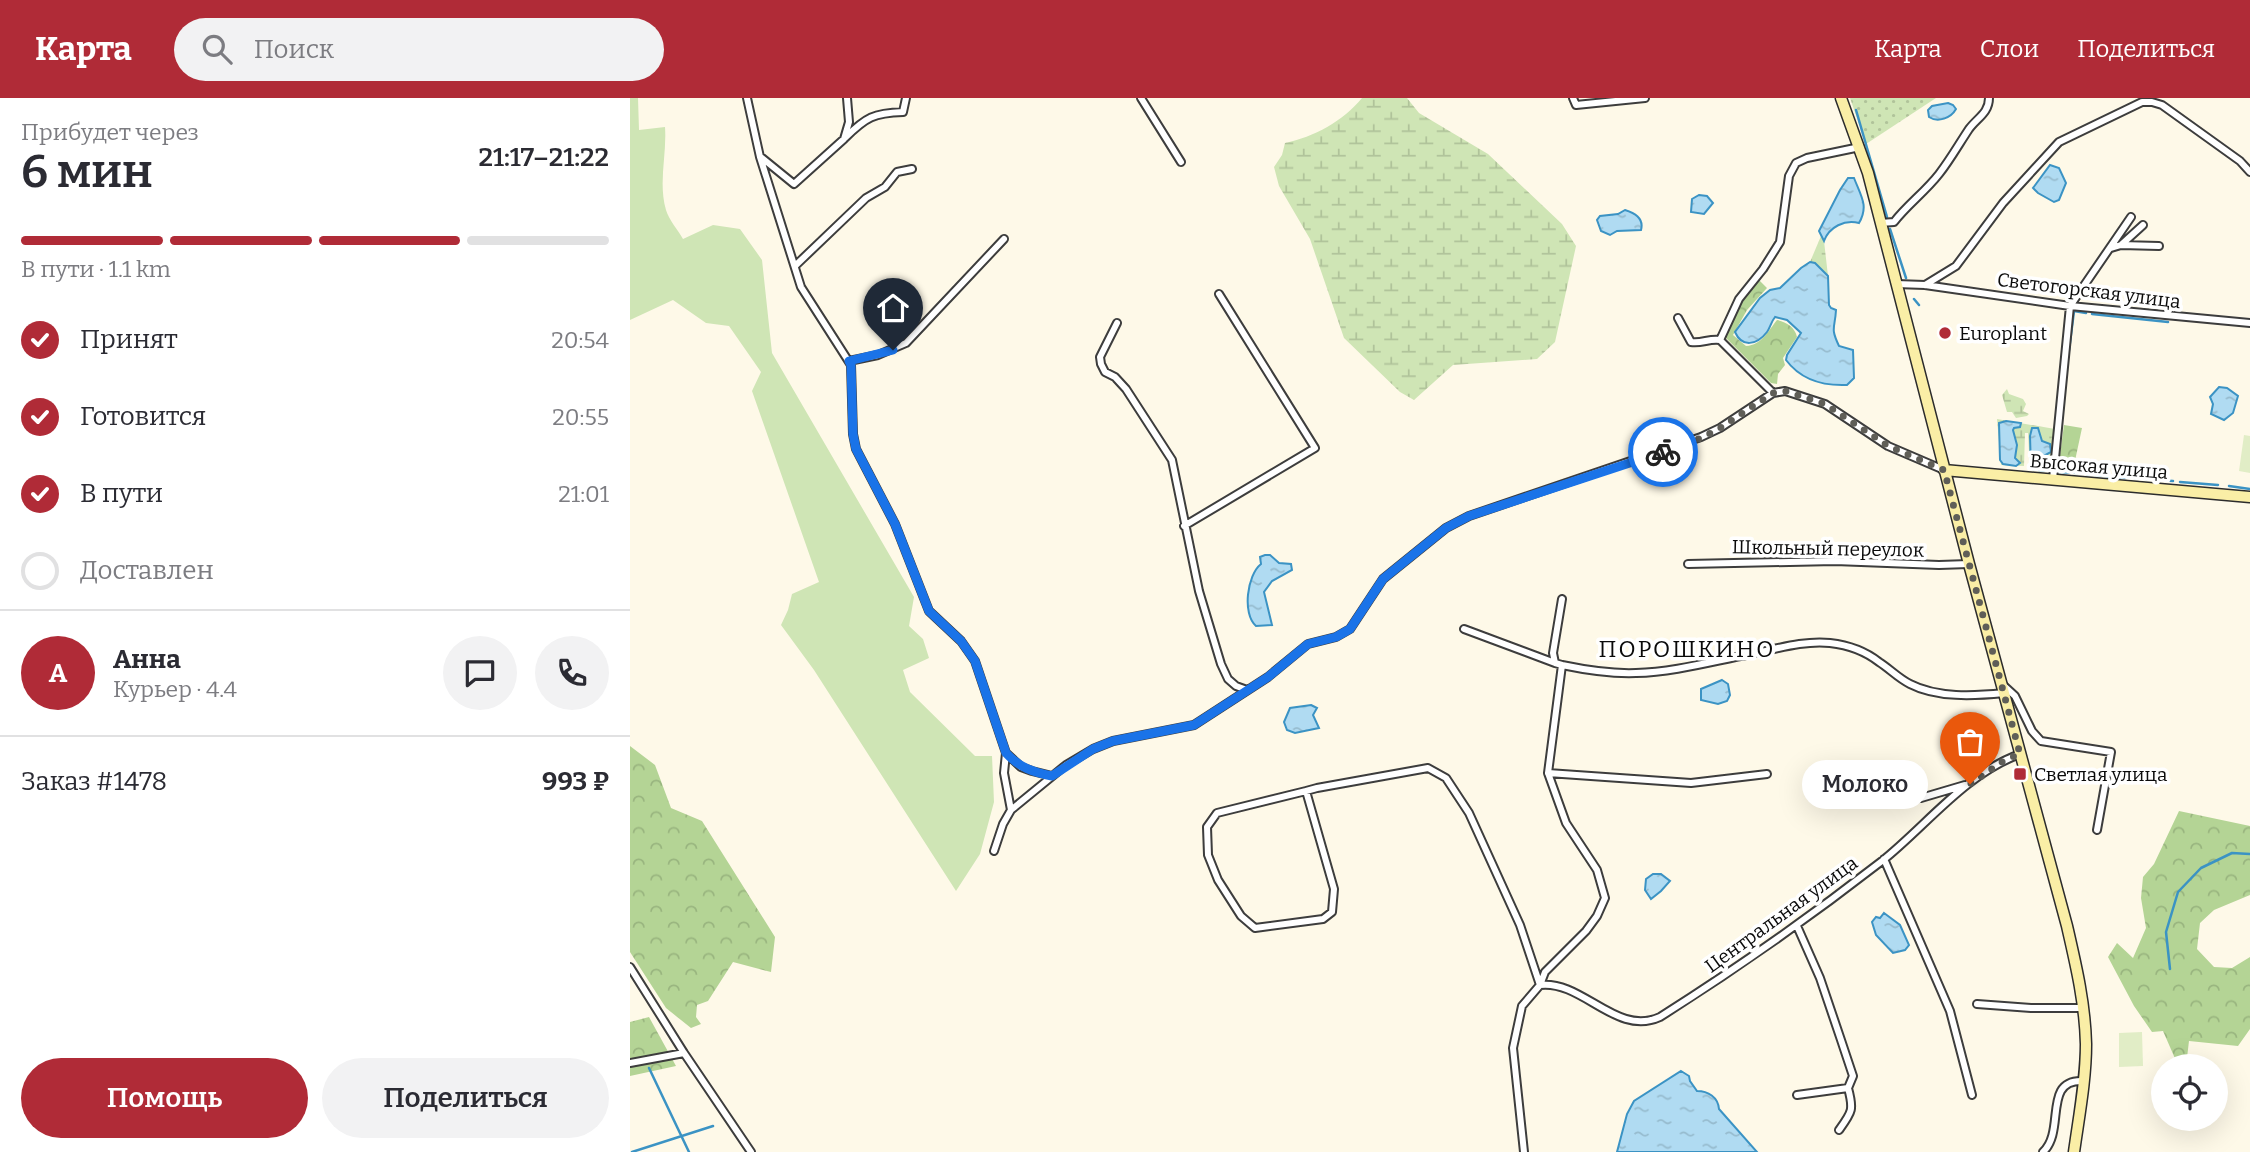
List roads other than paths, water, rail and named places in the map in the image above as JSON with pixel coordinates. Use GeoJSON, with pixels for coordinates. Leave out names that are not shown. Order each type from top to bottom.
{"type":"FeatureCollection","features":[{"type":"Feature","properties":{"kind":"main road"},"geometry":{"type":"LineString","coordinates":[[1841,98],[1860,147],[2067,926],[2083,1009],[2086,1045],[2074,1152]]}},
{"type":"Feature","properties":{"kind":"main road","name":"Высокая улица"},"geometry":{"type":"LineString","coordinates":[[1944,470],[2250,497]]}},
{"type":"Feature","properties":{"kind":"street"},"geometry":{"type":"LineString","coordinates":[[747,98],[760,157],[801,287],[851,365],[853,434],[856,449],[895,524],[929,611],[961,641],[975,661],[1006,753],[1026,769],[1052,776]]}},
{"type":"Feature","properties":{"kind":"street"},"geometry":{"type":"LineString","coordinates":[[844,139],[849,122],[846,98]]}},
{"type":"Feature","properties":{"kind":"street"},"geometry":{"type":"LineString","coordinates":[[760,157],[794,184],[868,117],[903,112],[906,98]]}},
{"type":"Feature","properties":{"kind":"street"},"geometry":{"type":"LineString","coordinates":[[1141,98],[1181,162]]}},
{"type":"Feature","properties":{"kind":"street"},"geometry":{"type":"LineString","coordinates":[[1574,102],[1645,98]]}},
{"type":"Feature","properties":{"kind":"street"},"geometry":{"type":"LineString","coordinates":[[1880,223],[1894,222],[1938,175],[1986,111],[1989,98]]}},
{"type":"Feature","properties":{"kind":"street"},"geometry":{"type":"LineString","coordinates":[[1925,285],[1956,267],[2003,203],[2059,142],[2142,102],[2162,105],[2240,161],[2250,172]]}},
{"type":"Feature","properties":{"kind":"street"},"geometry":{"type":"LineString","coordinates":[[1720,340],[1739,299],[1780,242],[1788,176],[1796,163],[1807,158],[1860,147]]}},
{"type":"Feature","properties":{"kind":"street"},"geometry":{"type":"LineString","coordinates":[[796,265],[866,198],[885,187],[897,173],[912,169]]}},
{"type":"Feature","properties":{"kind":"street"},"geometry":{"type":"LineString","coordinates":[[2053,479],[2070,306],[2131,217]]}},
{"type":"Feature","properties":{"kind":"street"},"geometry":{"type":"LineString","coordinates":[[2121,244],[2143,225]]}},
{"type":"Feature","properties":{"kind":"street"},"geometry":{"type":"LineString","coordinates":[[849,361],[878,355],[906,343],[1004,239]]}},
{"type":"Feature","properties":{"kind":"street"},"geometry":{"type":"LineString","coordinates":[[2109,248],[2121,244],[2159,246]]}},
{"type":"Feature","properties":{"kind":"street","name":"Светогорская улица"},"geometry":{"type":"LineString","coordinates":[[1896,284],[1925,285],[2070,306],[2250,323]]}},
{"type":"Feature","properties":{"kind":"street"},"geometry":{"type":"LineString","coordinates":[[1184,526],[1315,448],[1219,294]]}},
{"type":"Feature","properties":{"kind":"street"},"geometry":{"type":"LineString","coordinates":[[1678,318],[1691,342],[1720,340],[1773,393]]}},
{"type":"Feature","properties":{"kind":"street"},"geometry":{"type":"LineString","coordinates":[[1116,323],[1100,357],[1101,364],[1105,372],[1115,377],[1126,389],[1172,460],[1199,591],[1221,664],[1228,679],[1247,690]]}},
{"type":"Feature","properties":{"kind":"street"},"geometry":{"type":"LineString","coordinates":[[994,851],[1003,824],[1012,810],[1052,776],[1093,749],[1113,741],[1194,725],[1284,665],[1308,644],[1336,637],[1350,629],[1383,579],[1446,528],[1469,516],[1701,438],[1773,393],[1785,391],[1825,404],[1888,446],[1944,470]]}},
{"type":"Feature","properties":{"kind":"street","name":"Школьный переулок"},"geometry":{"type":"LineString","coordinates":[[1688,564],[1807,561],[1969,564]]}},
{"type":"Feature","properties":{"kind":"street"},"geometry":{"type":"LineString","coordinates":[[1524,1152],[1513,1048],[1522,1006],[1540,985],[1545,972],[1586,931],[1605,898],[1597,870],[1566,823],[1548,773],[1558,664],[1553,653],[1562,599]]}},
{"type":"Feature","properties":{"kind":"street"},"geometry":{"type":"LineString","coordinates":[[1464,629],[1558,664],[1595,671],[1636,673],[1675,669],[1797,645],[1832,643],[1863,651],[1909,684],[1924,689],[1940,693],[1987,695],[2003,688],[2015,696],[2032,731],[2041,741],[2111,752],[2097,830]]}},
{"type":"Feature","properties":{"kind":"street"},"geometry":{"type":"LineString","coordinates":[[1006,753],[1003,772],[1012,810]]}},
{"type":"Feature","properties":{"kind":"street","name":"Центральная улица"},"geometry":{"type":"LineString","coordinates":[[1540,985],[1554,983],[1569,988],[1614,1015],[1647,1023],[1695,995],[1797,926],[1884,859],[1970,784],[2005,760],[2020,754]]}},
{"type":"Feature","properties":{"kind":"street"},"geometry":{"type":"LineString","coordinates":[[1306,791],[1334,889],[1332,912],[1323,919],[1255,928],[1241,916],[1218,880],[1208,855],[1207,827],[1217,813],[1306,791],[1428,768],[1446,778],[1474,824],[1520,925],[1540,985]]}},
{"type":"Feature","properties":{"kind":"street"},"geometry":{"type":"LineString","coordinates":[[1548,773],[1691,783],[1768,774]]}},
{"type":"Feature","properties":{"kind":"street"},"geometry":{"type":"LineString","coordinates":[[1892,799],[1921,798],[1970,784]]}},
{"type":"Feature","properties":{"kind":"street"},"geometry":{"type":"LineString","coordinates":[[1884,859],[1950,1011],[1972,1095]]}},
{"type":"Feature","properties":{"kind":"street"},"geometry":{"type":"LineString","coordinates":[[1797,926],[1820,978],[1853,1076],[1848,1088],[1853,1106],[1839,1130]]}},
{"type":"Feature","properties":{"kind":"street"},"geometry":{"type":"LineString","coordinates":[[630,967],[751,1152]]}},
{"type":"Feature","properties":{"kind":"street"},"geometry":{"type":"LineString","coordinates":[[1977,1004],[2083,1009]]}},
{"type":"Feature","properties":{"kind":"street"},"geometry":{"type":"LineString","coordinates":[[630,1063],[684,1053]]}},
{"type":"Feature","properties":{"kind":"street"},"geometry":{"type":"LineString","coordinates":[[2043,1152],[2052,1140],[2058,1096],[2062,1089],[2073,1081],[2083,1081]]}},
{"type":"Feature","properties":{"kind":"street"},"geometry":{"type":"LineString","coordinates":[[1797,1095],[1848,1088]]}},
{"type":"Feature","properties":{"kind":"water"},"geometry":{"type":"Polygon","coordinates":[[[1948,103],[1956,109],[1951,115],[1944,119],[1929,117],[1928,110],[1932,106],[1948,103]]]}},
{"type":"Feature","properties":{"kind":"water"},"geometry":{"type":"Polygon","coordinates":[[[2050,165],[2059,168],[2066,183],[2059,200],[2054,202],[2033,188],[2050,165]]]}},
{"type":"Feature","properties":{"kind":"water"},"geometry":{"type":"Polygon","coordinates":[[[1848,178],[1854,178],[1861,196],[1864,206],[1862,217],[1859,223],[1843,223],[1834,228],[1824,241],[1819,231],[1848,178]]]}},
{"type":"Feature","properties":{"kind":"water"},"geometry":{"type":"Polygon","coordinates":[[[1699,195],[1707,196],[1713,203],[1704,214],[1691,212],[1692,199],[1699,195]]]}},
{"type":"Feature","properties":{"kind":"water"},"geometry":{"type":"Polygon","coordinates":[[[1625,210],[1638,217],[1641,230],[1617,231],[1610,235],[1601,231],[1597,220],[1600,216],[1618,214],[1625,210]]]}},
{"type":"Feature","properties":{"kind":"water"},"geometry":{"type":"Polygon","coordinates":[[[1810,262],[1815,263],[1828,276],[1829,305],[1836,310],[1836,340],[1839,346],[1853,350],[1854,378],[1847,385],[1814,380],[1792,367],[1786,360],[1787,355],[1801,333],[1787,320],[1775,317],[1767,332],[1759,340],[1750,343],[1742,341],[1735,332],[1760,298],[1770,290],[1780,288],[1810,262]]]}},
{"type":"Feature","properties":{"kind":"water"},"geometry":{"type":"Polygon","coordinates":[[[2219,387],[2227,388],[2238,396],[2233,413],[2224,420],[2211,414],[2213,404],[2210,397],[2219,387]]]}},
{"type":"Feature","properties":{"kind":"water"},"geometry":{"type":"Polygon","coordinates":[[[1999,423],[2021,423],[2020,427],[2013,430],[2017,445],[2015,458],[2020,463],[2016,466],[2003,464],[2000,460],[1999,423]]]}},
{"type":"Feature","properties":{"kind":"water"},"geometry":{"type":"Polygon","coordinates":[[[2032,428],[2038,428],[2042,441],[2050,444],[2051,452],[2040,458],[2038,463],[2040,467],[2047,469],[2045,471],[2031,469],[2032,428]]]}},
{"type":"Feature","properties":{"kind":"water"},"geometry":{"type":"Polygon","coordinates":[[[1270,555],[1279,563],[1291,564],[1292,570],[1272,581],[1264,592],[1272,625],[1256,626],[1249,613],[1248,595],[1252,577],[1261,564],[1260,557],[1270,555]]]}},
{"type":"Feature","properties":{"kind":"water"},"geometry":{"type":"Polygon","coordinates":[[[1722,680],[1728,684],[1730,695],[1727,701],[1718,704],[1701,700],[1701,689],[1722,680]]]}},
{"type":"Feature","properties":{"kind":"water"},"geometry":{"type":"Polygon","coordinates":[[[1311,705],[1317,708],[1313,715],[1319,728],[1295,733],[1287,730],[1284,722],[1290,708],[1311,705]]]}},
{"type":"Feature","properties":{"kind":"water"},"geometry":{"type":"Polygon","coordinates":[[[1653,874],[1661,874],[1670,881],[1651,899],[1645,890],[1646,879],[1653,874]]]}},
{"type":"Feature","properties":{"kind":"water"},"geometry":{"type":"Polygon","coordinates":[[[1884,913],[1900,925],[1909,945],[1905,950],[1893,953],[1876,935],[1872,922],[1884,913]]]}},
{"type":"Feature","properties":{"kind":"water"},"geometry":{"type":"Polygon","coordinates":[[[1681,1071],[1689,1076],[1697,1091],[1705,1092],[1714,1098],[1719,1109],[1757,1152],[1617,1152],[1627,1114],[1634,1101],[1681,1071]]]}},
{"type":"Feature","properties":{"kind":"waterway"},"geometry":{"type":"LineString","coordinates":[[1856,110],[1887,217]]}},
{"type":"Feature","properties":{"kind":"waterway"},"geometry":{"type":"LineString","coordinates":[[1890,229],[1906,278]]}},
{"type":"Feature","properties":{"kind":"waterway"},"geometry":{"type":"LineString","coordinates":[[1914,299],[1919,305]]}},
{"type":"Feature","properties":{"kind":"waterway"},"geometry":{"type":"LineString","coordinates":[[2069,350],[2074,311],[2086,313]]}},
{"type":"Feature","properties":{"kind":"waterway"},"geometry":{"type":"LineString","coordinates":[[2092,314],[2168,322]]}},
{"type":"Feature","properties":{"kind":"waterway"},"geometry":{"type":"LineString","coordinates":[[2059,472],[2078,473]]}},
{"type":"Feature","properties":{"kind":"waterway"},"geometry":{"type":"LineString","coordinates":[[2086,474],[2125,478]]}},
{"type":"Feature","properties":{"kind":"waterway"},"geometry":{"type":"LineString","coordinates":[[2134,478],[2147,479]]}},
{"type":"Feature","properties":{"kind":"waterway"},"geometry":{"type":"LineString","coordinates":[[2158,480],[2173,481]]}},
{"type":"Feature","properties":{"kind":"waterway"},"geometry":{"type":"LineString","coordinates":[[2180,482],[2218,485]]}},
{"type":"Feature","properties":{"kind":"waterway"},"geometry":{"type":"LineString","coordinates":[[2229,486],[2250,489]]}},
{"type":"Feature","properties":{"kind":"waterway"},"geometry":{"type":"LineString","coordinates":[[2170,969],[2166,932],[2178,892],[2201,868],[2232,853],[2250,854]]}},
{"type":"Feature","properties":{"kind":"waterway"},"geometry":{"type":"LineString","coordinates":[[649,1068],[689,1152]]}},
{"type":"Feature","properties":{"kind":"waterway"},"geometry":{"type":"LineString","coordinates":[[632,1152],[713,1126]]}},
{"type":"Feature","properties":{"kind":"place","name":"Europlant"},"geometry":{"type":"Point","coordinates":[1945,333]}},
{"type":"Feature","properties":{"kind":"place","name":"Светлая улица"},"geometry":{"type":"Point","coordinates":[2020,774]}},
{"type":"Feature","properties":{"kind":"place","name":"Молоко"},"geometry":{"type":"Point","coordinates":[1970,784]}},
{"type":"Feature","properties":{"kind":"district","name":"ПОРОШКИНО"},"geometry":{"type":"Point","coordinates":[1687,649]}}]}
